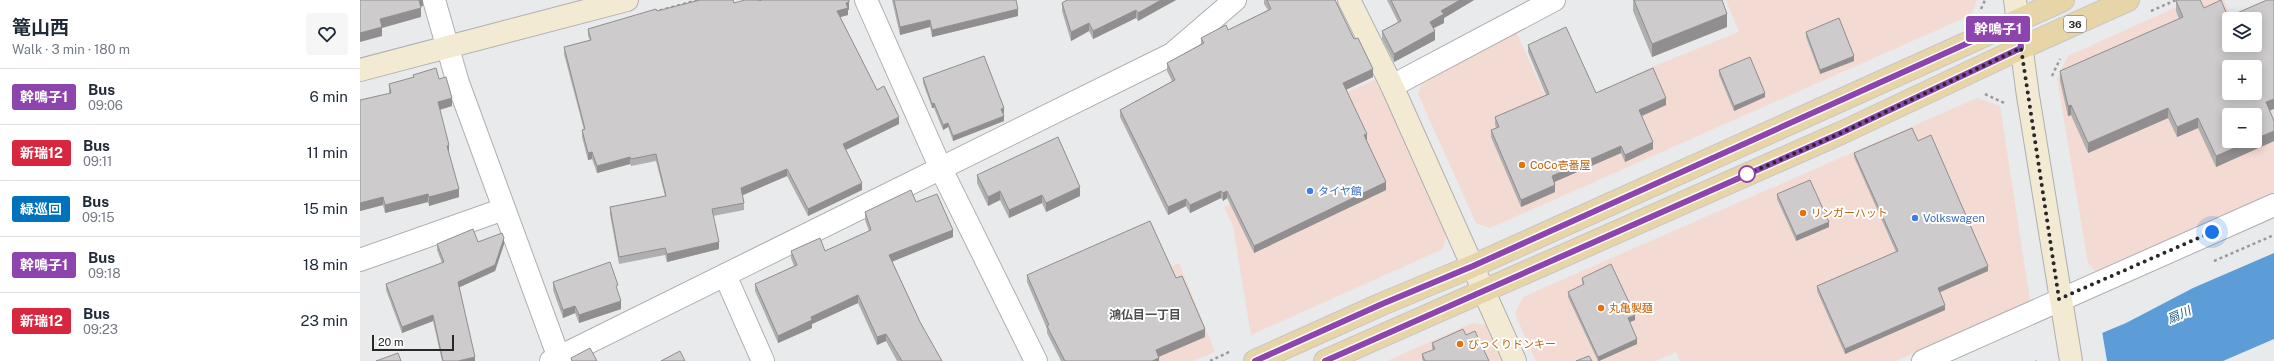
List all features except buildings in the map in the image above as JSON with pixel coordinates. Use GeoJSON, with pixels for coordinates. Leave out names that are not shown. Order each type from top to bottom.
{"type":"FeatureCollection","features":[{"type":"Feature","properties":{"kind":"main road","name":"36"},"geometry":{"type":"LineString","coordinates":[[1256,361],[1382,304],[1473,266],[2017,10],[2063,0]]}},
{"type":"Feature","properties":{"kind":"main road","name":"36"},"geometry":{"type":"LineString","coordinates":[[1325,361],[1834,136],[2021,48],[2128,0]]}},
{"type":"Feature","properties":{"kind":"street"},"geometry":{"type":"LineString","coordinates":[[434,0],[447,47],[555,360],[1172,54],[1235,0]]}},
{"type":"Feature","properties":{"kind":"street"},"geometry":{"type":"LineString","coordinates":[[360,70],[627,0]]}},
{"type":"Feature","properties":{"kind":"street"},"geometry":{"type":"LineString","coordinates":[[866,0],[941,169],[1036,361]]}},
{"type":"Feature","properties":{"kind":"street"},"geometry":{"type":"LineString","coordinates":[[1349,0],[1392,86],[1515,361]]}},
{"type":"Feature","properties":{"kind":"street"},"geometry":{"type":"LineString","coordinates":[[1392,86],[1554,0]]}},
{"type":"Feature","properties":{"kind":"street"},"geometry":{"type":"LineString","coordinates":[[2017,10],[2021,48],[2059,299],[2071,361]]}},
{"type":"Feature","properties":{"kind":"street"},"geometry":{"type":"LineString","coordinates":[[1923,361],[2059,299],[2274,205]]}},
{"type":"Feature","properties":{"kind":"street"},"geometry":{"type":"LineString","coordinates":[[360,260],[504,209]]}},
{"type":"Feature","properties":{"kind":"street"},"geometry":{"type":"LineString","coordinates":[[724,275],[763,361]]}},
{"type":"Feature","properties":{"kind":"path"},"geometry":{"type":"LineString","coordinates":[[1979,13],[1985,0]]}},
{"type":"Feature","properties":{"kind":"path"},"geometry":{"type":"LineString","coordinates":[[2149,12],[2176,0]]}},
{"type":"Feature","properties":{"kind":"path"},"geometry":{"type":"LineString","coordinates":[[2051,78],[2062,57]]}},
{"type":"Feature","properties":{"kind":"path"},"geometry":{"type":"LineString","coordinates":[[1979,92],[2004,102],[2004,106]]}},
{"type":"Feature","properties":{"kind":"shaded area"},"geometry":{"type":"Polygon","coordinates":[[[1726,0],[1977,0],[1971,15],[1490,228],[1476,223],[1418,94],[1423,81],[1516,32],[1549,104],[1594,93],[1652,67],[1739,32],[1726,0]]]}},
{"type":"Feature","properties":{"kind":"shaded area"},"geometry":{"type":"Polygon","coordinates":[[[2192,0],[2224,0],[2229,12],[2222,12],[2222,52],[2229,52],[2229,60],[2222,60],[2222,100],[2262,100],[2262,87],[2274,115],[2274,194],[2097,273],[2088,263],[2057,78],[2068,56],[2192,0]]]}},
{"type":"Feature","properties":{"kind":"shaded area"},"geometry":{"type":"Polygon","coordinates":[[[1377,79],[1447,231],[1443,249],[1251,335],[1233,226],[1224,207],[1250,195],[1226,145],[1377,79]]]}},
{"type":"Feature","properties":{"kind":"shaded area"},"geometry":{"type":"Polygon","coordinates":[[[1977,98],[2000,106],[2030,300],[1896,361],[1680,361],[1676,352],[1656,361],[1536,361],[1515,314],[1523,297],[1977,98]]]}},
{"type":"Feature","properties":{"kind":"shaded area"},"geometry":{"type":"Polygon","coordinates":[[[1179,263],[1215,352],[1193,361],[1158,361],[1127,286],[1179,263]]]}},
{"type":"Feature","properties":{"kind":"shaded area"},"geometry":{"type":"Polygon","coordinates":[[[1472,323],[1486,325],[1502,361],[1387,361],[1472,323]]]}},
{"type":"Feature","properties":{"kind":"water","name":"扇川"},"geometry":{"type":"Polygon","coordinates":[[[2274,253],[2274,339],[2223,361],[2035,361],[2126,323],[2193,288],[2274,253]]]}},
{"type":"Feature","properties":{"kind":"pier"},"geometry":{"type":"Polygon","coordinates":[[[2102,331],[2107,361],[2037,361],[2036,358],[2102,331]]]}},
{"type":"Feature","properties":{"kind":"bus line","name":"幹鳴子1"},"geometry":{"type":"LineString","coordinates":[[1255,361],[1382,304],[1473,266],[2019,20],[2021,48],[1841,133],[1325,361]]}},
{"type":"Feature","properties":{"kind":"place","name":"CoCo壱番屋"},"geometry":{"type":"Point","coordinates":[1522,165]}},
{"type":"Feature","properties":{"kind":"place","name":"タイヤ館"},"geometry":{"type":"Point","coordinates":[1310,191]}},
{"type":"Feature","properties":{"kind":"place","name":"リンガーハット"},"geometry":{"type":"Point","coordinates":[1803,213]}},
{"type":"Feature","properties":{"kind":"place","name":"Volkswagen"},"geometry":{"type":"Point","coordinates":[1915,218]}},
{"type":"Feature","properties":{"kind":"place","name":"丸亀製麺"},"geometry":{"type":"Point","coordinates":[1601,308]}},
{"type":"Feature","properties":{"kind":"place","name":"びっくりドンキー"},"geometry":{"type":"Point","coordinates":[1460,344]}},
{"type":"Feature","properties":{"kind":"district","name":"鴻仏目一丁目"},"geometry":{"type":"Point","coordinates":[1145,315]}},
{"type":"Feature","properties":{"kind":"route"},"geometry":{"type":"LineString","coordinates":[[1747,174],[1741,177],[1841,133],[2021,48],[2059,299],[2212,232]]}}]}
